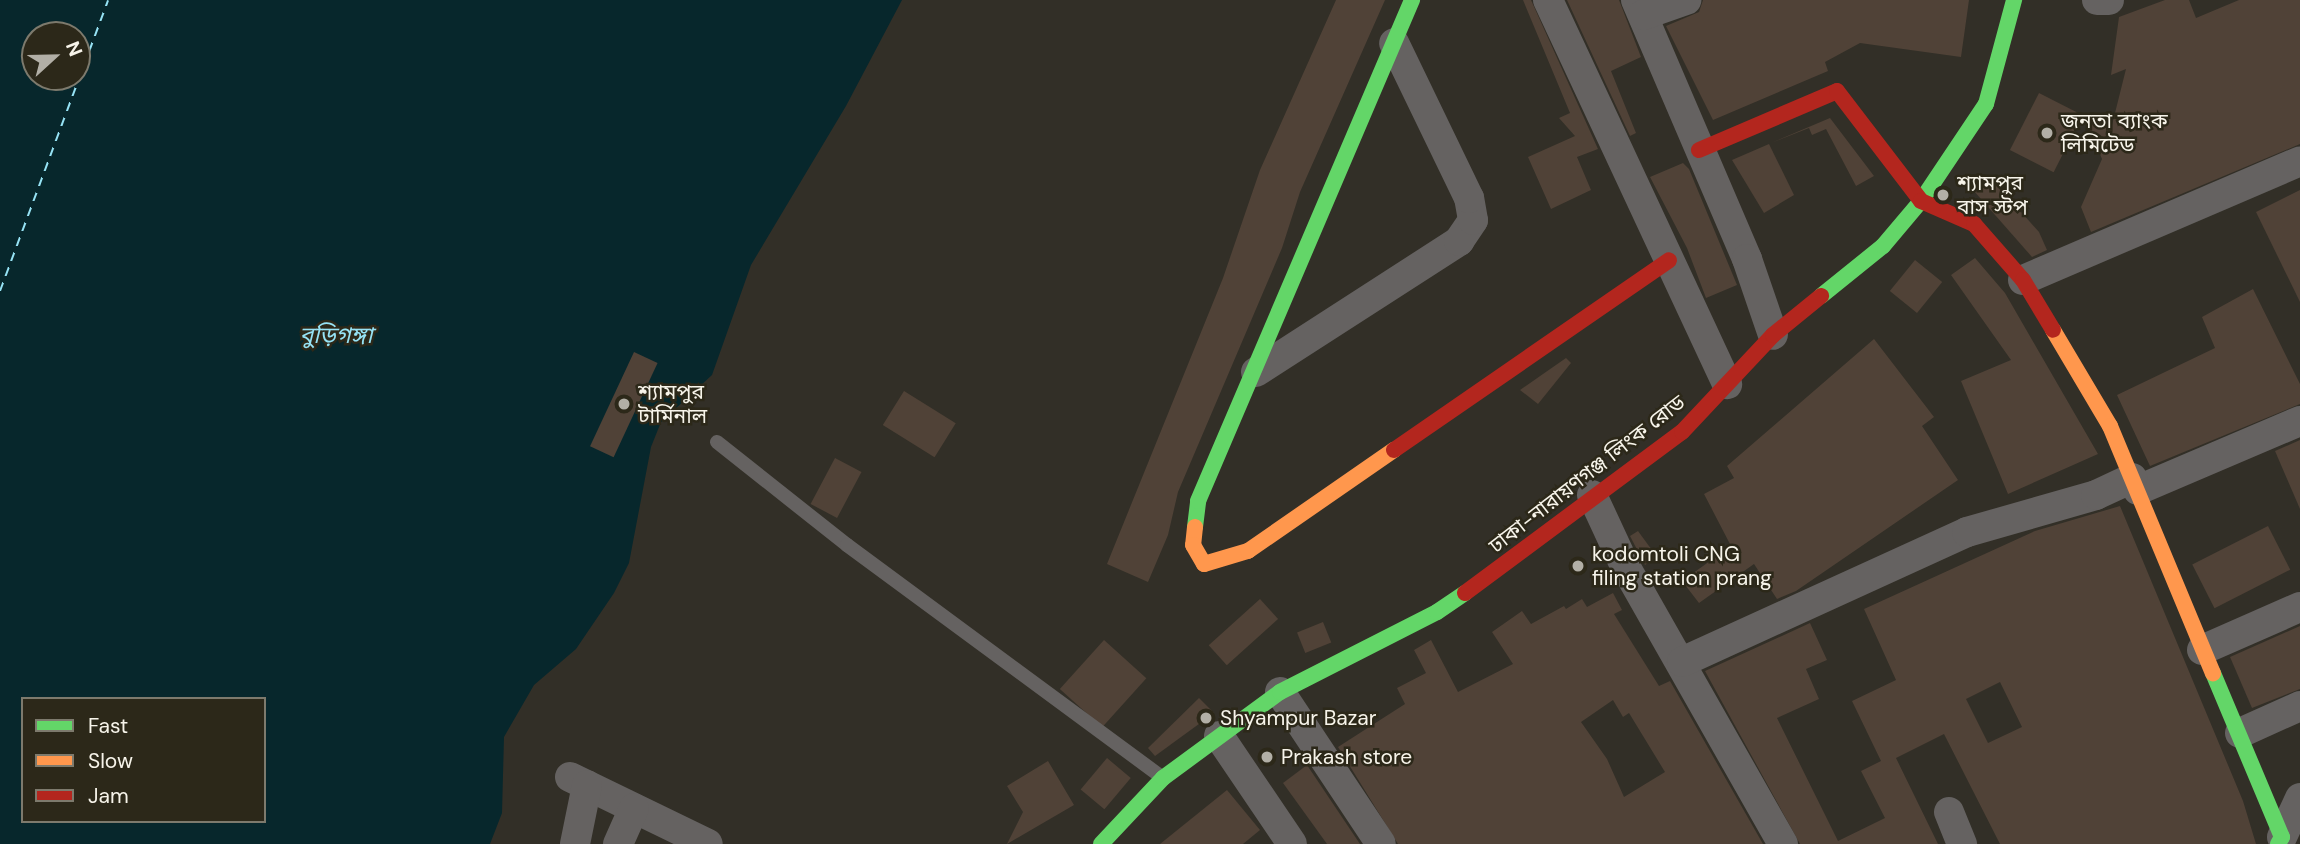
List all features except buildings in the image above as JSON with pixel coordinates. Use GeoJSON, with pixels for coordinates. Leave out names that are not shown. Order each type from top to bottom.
{"type":"FeatureCollection","features":[{"type":"Feature","properties":{"kind":"main road"},"geometry":{"type":"LineString","coordinates":[[1412,0],[1256,372],[1198,501],[1193,545],[1204,564],[1248,551],[1669,260]]}},
{"type":"Feature","properties":{"kind":"main road","name":"ঢাকা-নারায়ণগঞ্জ লিংক রোড"},"geometry":{"type":"LineString","coordinates":[[1117,838],[1163,778],[1280,692],[1437,612],[1528,550],[1592,495],[1682,432],[1773,335],[1883,246],[1921,201],[1986,104],[2014,0]]}},
{"type":"Feature","properties":{"kind":"main road"},"geometry":{"type":"LineString","coordinates":[[1699,150],[1837,91],[1921,201],[1973,224],[2023,280],[2038,313],[2091,390],[2135,484],[2202,650],[2240,733],[2280,840]]}},
{"type":"Feature","properties":{"kind":"street"},"geometry":{"type":"LineString","coordinates":[[1548,0],[1727,384]]}},
{"type":"Feature","properties":{"kind":"street"},"geometry":{"type":"LineString","coordinates":[[1686,0],[1639,7],[1747,258],[1773,335]]}},
{"type":"Feature","properties":{"kind":"street"},"geometry":{"type":"LineString","coordinates":[[2097,0],[2109,0]]}},
{"type":"Feature","properties":{"kind":"street"},"geometry":{"type":"LineString","coordinates":[[1256,372],[1459,241],[1473,220],[1469,198],[1394,43]]}},
{"type":"Feature","properties":{"kind":"street"},"geometry":{"type":"LineString","coordinates":[[2023,280],[2300,161]]}},
{"type":"Feature","properties":{"kind":"street"},"geometry":{"type":"LineString","coordinates":[[1682,662],[1967,532],[2135,484],[2300,421]]}},
{"type":"Feature","properties":{"kind":"street"},"geometry":{"type":"LineString","coordinates":[[1592,495],[1625,566],[1682,662],[1783,844]]}},
{"type":"Feature","properties":{"kind":"street"},"geometry":{"type":"LineString","coordinates":[[2202,650],[2300,607]]}},
{"type":"Feature","properties":{"kind":"street"},"geometry":{"type":"LineString","coordinates":[[1280,692],[1381,844]]}},
{"type":"Feature","properties":{"kind":"street"},"geometry":{"type":"LineString","coordinates":[[2240,733],[2300,706]]}},
{"type":"Feature","properties":{"kind":"street"},"geometry":{"type":"LineString","coordinates":[[1219,736],[1292,844]]}},
{"type":"Feature","properties":{"kind":"street"},"geometry":{"type":"LineString","coordinates":[[575,844],[578,781],[708,844]]}},
{"type":"Feature","properties":{"kind":"street"},"geometry":{"type":"LineString","coordinates":[[2280,840],[2300,798]]}},
{"type":"Feature","properties":{"kind":"street"},"geometry":{"type":"LineString","coordinates":[[618,844],[634,808]]}},
{"type":"Feature","properties":{"kind":"street"},"geometry":{"type":"LineString","coordinates":[[1949,812],[1962,844]]}},
{"type":"Feature","properties":{"kind":"lane"},"geometry":{"type":"LineString","coordinates":[[717,442],[847,545],[1163,778]]}},
{"type":"Feature","properties":{"kind":"water","name":"বুড়িগঙ্গা"},"geometry":{"type":"Polygon","coordinates":[[[0,0],[902,0],[846,106],[751,265],[712,375],[661,422],[651,447],[629,563],[614,593],[576,649],[534,685],[504,737],[502,813],[490,844],[0,844],[0,0]]]}},
{"type":"Feature","properties":{"kind":"ferry route"},"geometry":{"type":"LineString","coordinates":[[0,291],[108,0]]}},
{"type":"Feature","properties":{"kind":"traffic: fast"},"geometry":{"type":"LineString","coordinates":[[1195,527],[1198,501],[1412,0]]}},
{"type":"Feature","properties":{"kind":"traffic: fast"},"geometry":{"type":"LineString","coordinates":[[1821,296],[1883,246],[1921,201],[1986,104],[2014,0]]}},
{"type":"Feature","properties":{"kind":"traffic: fast"},"geometry":{"type":"LineString","coordinates":[[1101,844],[1163,778],[1280,692],[1437,612],[1465,593]]}},
{"type":"Feature","properties":{"kind":"traffic: fast"},"geometry":{"type":"LineString","coordinates":[[2213,673],[2282,837],[2278,844]]}},
{"type":"Feature","properties":{"kind":"traffic: slow"},"geometry":{"type":"LineString","coordinates":[[2053,330],[2110,426],[2213,673]]}},
{"type":"Feature","properties":{"kind":"traffic: slow"},"geometry":{"type":"LineString","coordinates":[[1195,527],[1193,545],[1204,564],[1248,551],[1394,450]]}},
{"type":"Feature","properties":{"kind":"traffic: jam"},"geometry":{"type":"LineString","coordinates":[[1699,150],[1837,91],[1921,201],[1974,224],[2023,280],[2053,330]]}},
{"type":"Feature","properties":{"kind":"traffic: jam"},"geometry":{"type":"LineString","coordinates":[[1394,450],[1669,260]]}},
{"type":"Feature","properties":{"kind":"traffic: jam"},"geometry":{"type":"LineString","coordinates":[[1465,593],[1682,432],[1773,335],[1821,296]]}},
{"type":"Feature","properties":{"kind":"place","name":"জনতা ব্যাংক লিমিটেড"},"geometry":{"type":"Point","coordinates":[2047,133]}},
{"type":"Feature","properties":{"kind":"place","name":"শ্যামপুর বাস স্টপ"},"geometry":{"type":"Point","coordinates":[1943,195]}},
{"type":"Feature","properties":{"kind":"place","name":"শ্যামপুর টার্মিনাল"},"geometry":{"type":"Point","coordinates":[624,404]}},
{"type":"Feature","properties":{"kind":"place","name":"kodomtoli CNG filing station prang"},"geometry":{"type":"Point","coordinates":[1578,566]}},
{"type":"Feature","properties":{"kind":"place","name":"Shyampur Bazar"},"geometry":{"type":"Point","coordinates":[1206,718]}},
{"type":"Feature","properties":{"kind":"place","name":"Prakash store"},"geometry":{"type":"Point","coordinates":[1267,757]}}]}
